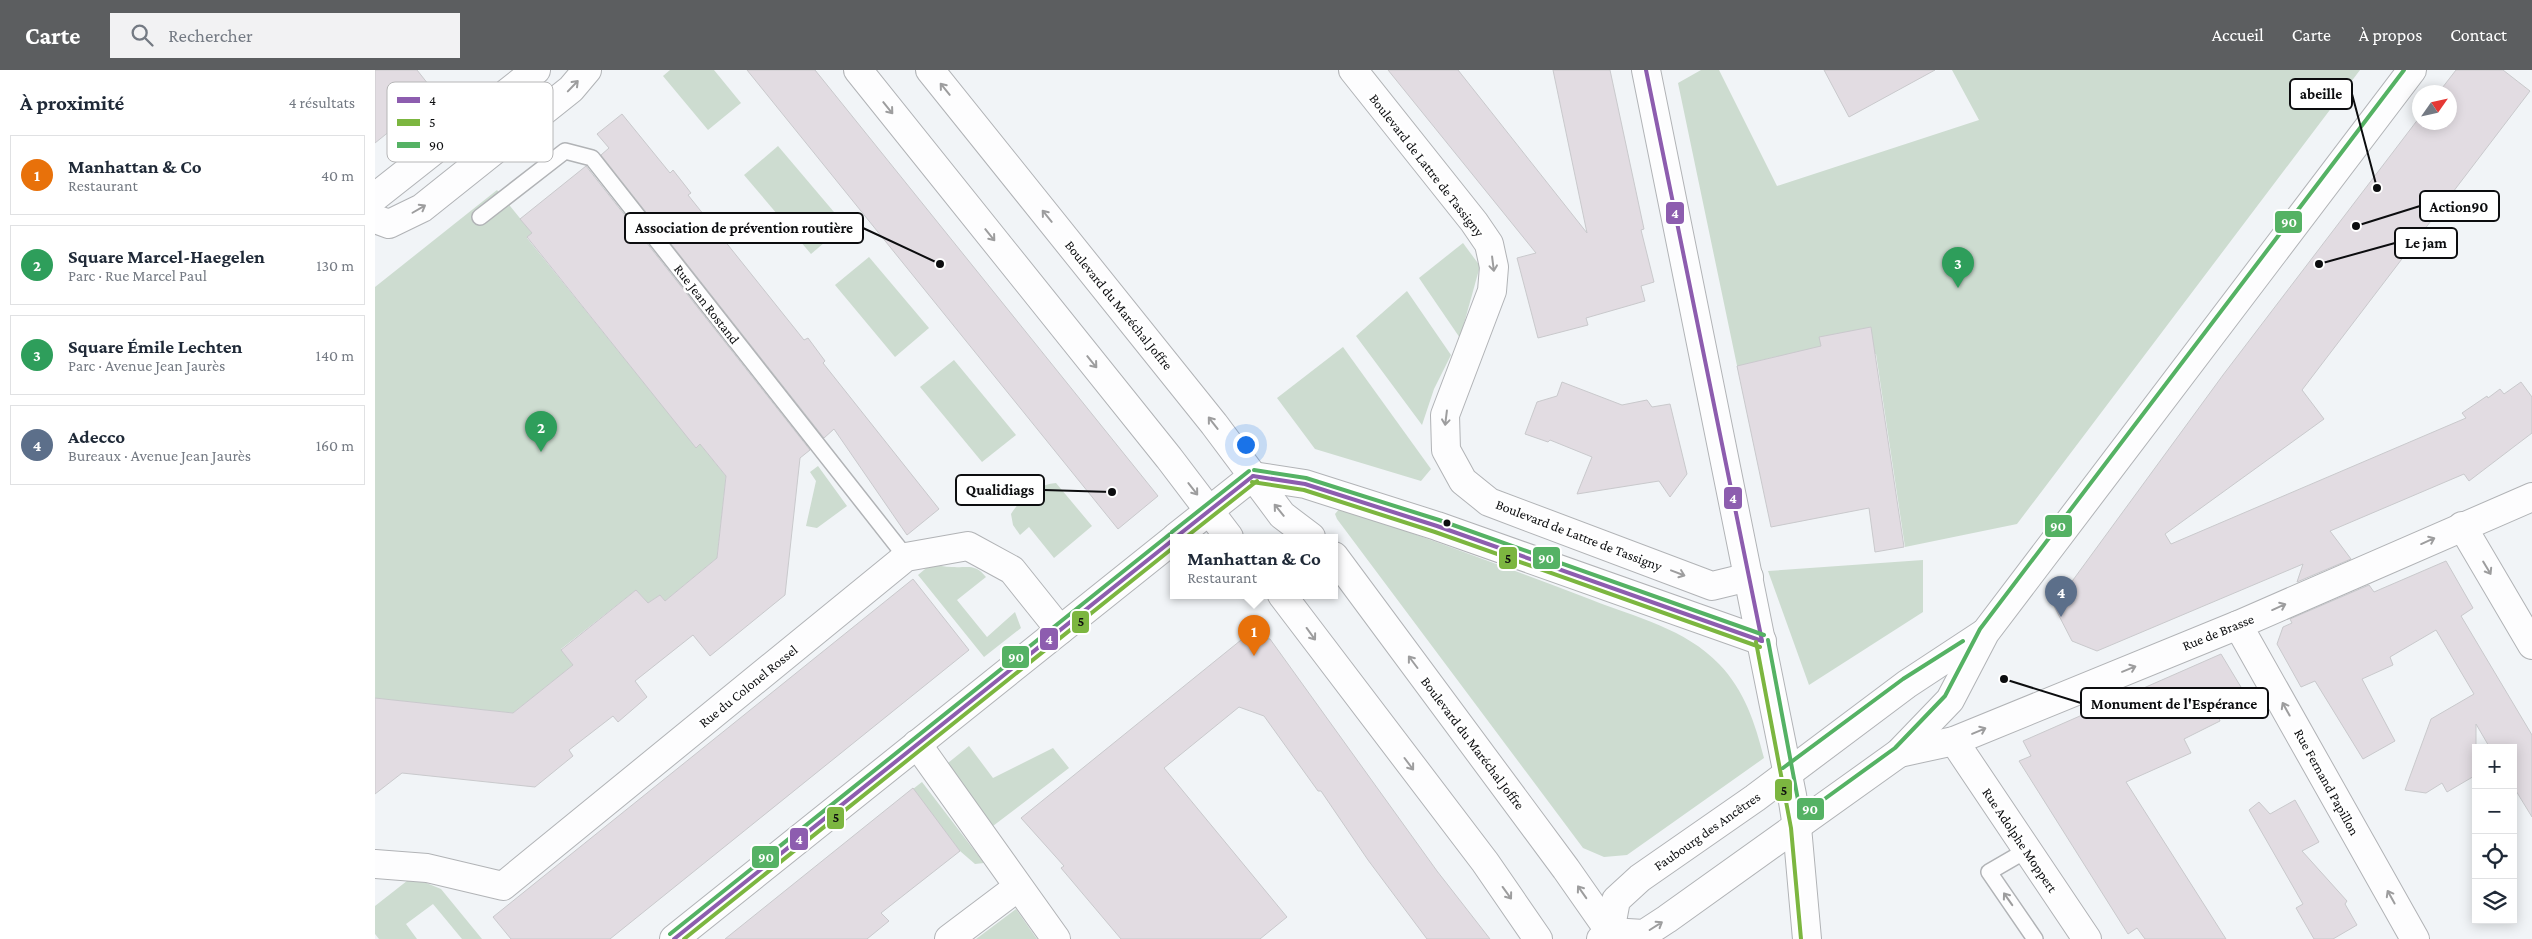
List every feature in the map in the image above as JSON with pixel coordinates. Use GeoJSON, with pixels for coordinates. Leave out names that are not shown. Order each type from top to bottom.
{"type":"FeatureCollection","features":[{"type":"Feature","properties":{"kind":"street"},"geometry":{"type":"LineString","coordinates":[[522,82],[537,70]]}},
{"type":"Feature","properties":{"kind":"street"},"geometry":{"type":"LineString","coordinates":[[553,104],[565,94],[587,70]]}},
{"type":"Feature","properties":{"kind":"street"},"geometry":{"type":"LineString","coordinates":[[858,70],[1227,534]]}},
{"type":"Feature","properties":{"kind":"street","name":"Boulevard du Maréchal Joffre"},"geometry":{"type":"LineString","coordinates":[[930,70],[1201,408],[1283,515],[1307,534]]}},
{"type":"Feature","properties":{"kind":"street","name":"Boulevard de Lattre de Tassigny"},"geometry":{"type":"LineString","coordinates":[[1353,70],[1474,222],[1489,244],[1494,267],[1492,292],[1445,415],[1446,450],[1463,481],[1489,502],[1712,586],[1749,577]]}},
{"type":"Feature","properties":{"kind":"street"},"geometry":{"type":"LineString","coordinates":[[1646,70],[1787,773],[1797,827],[1807,939]]}},
{"type":"Feature","properties":{"kind":"street"},"geometry":{"type":"LineString","coordinates":[[1609,937],[1643,934],[1797,827],[1899,754],[1950,700],[1985,633],[2413,70]]}},
{"type":"Feature","properties":{"kind":"street"},"geometry":{"type":"LineString","coordinates":[[375,197],[420,162]]}},
{"type":"Feature","properties":{"kind":"street"},"geometry":{"type":"LineString","coordinates":[[375,219],[389,224],[422,208],[480,162]]}},
{"type":"Feature","properties":{"kind":"street"},"geometry":{"type":"LineString","coordinates":[[1180,534],[1253,476],[1305,484],[1428,523],[1762,641]]}},
{"type":"Feature","properties":{"kind":"street","name":"Rue de Brasse"},"geometry":{"type":"LineString","coordinates":[[1899,754],[1954,741],[2238,625],[2532,497]]}},
{"type":"Feature","properties":{"kind":"street"},"geometry":{"type":"LineString","coordinates":[[2462,526],[2532,645]]}},
{"type":"Feature","properties":{"kind":"street"},"geometry":{"type":"LineString","coordinates":[[674,939],[1170,542]]}},
{"type":"Feature","properties":{"kind":"street","name":"Rue du Colonel Rossel"},"geometry":{"type":"LineString","coordinates":[[375,864],[427,868],[503,886],[906,557],[968,546],[1012,570],[1060,630]]}},
{"type":"Feature","properties":{"kind":"street","name":"Boulevard du Maréchal Joffre"},"geometry":{"type":"LineString","coordinates":[[1338,561],[1566,869],[1609,937]]}},
{"type":"Feature","properties":{"kind":"street"},"geometry":{"type":"LineString","coordinates":[[1285,599],[1485,862],[1538,939]]}},
{"type":"Feature","properties":{"kind":"street","name":"Rue Fernand Papillon"},"geometry":{"type":"LineString","coordinates":[[2238,625],[2415,939]]}},
{"type":"Feature","properties":{"kind":"street","name":"Faubourg des Ancêtres"},"geometry":{"type":"LineString","coordinates":[[1609,937],[1616,900],[1640,878],[1907,684],[1985,633]]}},
{"type":"Feature","properties":{"kind":"street","name":"Rue Adolphe Moppert"},"geometry":{"type":"LineString","coordinates":[[1954,741],[2087,939]]}},
{"type":"Feature","properties":{"kind":"street"},"geometry":{"type":"LineString","coordinates":[[917,744],[1056,939]]}},
{"type":"Feature","properties":{"kind":"street"},"geometry":{"type":"LineString","coordinates":[[949,939],[1018,887]]}},
{"type":"Feature","properties":{"kind":"lane","name":"Rue Jean Rostand"},"geometry":{"type":"LineString","coordinates":[[553,160],[565,151],[592,158],[906,557]]}},
{"type":"Feature","properties":{"kind":"lane","name":"Rue Jean Rostand"},"geometry":{"type":"LineString","coordinates":[[480,217],[551,162]]}},
{"type":"Feature","properties":{"kind":"lane"},"geometry":{"type":"LineString","coordinates":[[2027,850],[1989,872],[2035,939]]}},
{"type":"Feature","properties":{"kind":"green space"},"geometry":{"type":"Polygon","coordinates":[[[670,70],[714,70],[741,103],[708,130],[663,76],[670,70]]]}},
{"type":"Feature","properties":{"kind":"green space"},"geometry":{"type":"Polygon","coordinates":[[[1701,70],[1719,70],[1777,186],[1979,120],[1952,70],[2360,70],[2017,524],[1905,547],[1876,354],[1781,372],[1778,356],[1739,366],[1740,380],[1678,83],[1701,70]]]}},
{"type":"Feature","properties":{"kind":"green space"},"geometry":{"type":"Polygon","coordinates":[[[778,146],[845,225],[811,254],[744,175],[778,146]]]}},
{"type":"Feature","properties":{"kind":"green space"},"geometry":{"type":"Polygon","coordinates":[[[497,190],[532,233],[527,238],[696,447],[700,444],[726,476],[717,558],[665,601],[660,595],[648,603],[636,590],[561,649],[573,665],[513,713],[380,699],[375,703],[375,287],[497,190]]]}},
{"type":"Feature","properties":{"kind":"green space"},"geometry":{"type":"Polygon","coordinates":[[[1463,243],[1480,266],[1460,338],[1419,278],[1463,243]]]}},
{"type":"Feature","properties":{"kind":"green space"},"geometry":{"type":"Polygon","coordinates":[[[869,257],[929,328],[895,357],[835,285],[869,257]]]}},
{"type":"Feature","properties":{"kind":"green space"},"geometry":{"type":"Polygon","coordinates":[[[1407,291],[1451,355],[1434,389],[1422,425],[1356,336],[1407,291]]]}},
{"type":"Feature","properties":{"kind":"green space"},"geometry":{"type":"Polygon","coordinates":[[[1343,347],[1431,469],[1421,481],[1315,449],[1277,398],[1343,347]]]}},
{"type":"Feature","properties":{"kind":"green space"},"geometry":{"type":"Polygon","coordinates":[[[954,360],[1016,435],[982,462],[920,387],[954,360]]]}},
{"type":"Feature","properties":{"kind":"green space"},"geometry":{"type":"Polygon","coordinates":[[[818,466],[847,506],[817,528],[806,526],[816,481],[810,472],[818,466]]]}},
{"type":"Feature","properties":{"kind":"green space"},"geometry":{"type":"Polygon","coordinates":[[[1056,483],[1092,526],[1054,558],[1029,527],[1020,535],[1013,525],[1011,514],[1030,493],[1043,486],[1056,483]]]}},
{"type":"Feature","properties":{"kind":"green space"},"geometry":{"type":"Polygon","coordinates":[[[1340,508],[1642,618],[1676,633],[1706,652],[1719,664],[1736,685],[1753,720],[1764,758],[1627,855],[1604,857],[1583,848],[1337,519],[1335,514],[1340,508]]]}},
{"type":"Feature","properties":{"kind":"green space"},"geometry":{"type":"Polygon","coordinates":[[[1923,560],[1923,612],[1809,685],[1768,571],[1923,560]]]}},
{"type":"Feature","properties":{"kind":"green space"},"geometry":{"type":"Polygon","coordinates":[[[931,564],[975,568],[986,577],[957,600],[987,637],[1015,612],[1021,628],[984,657],[918,575],[931,564]]]}},
{"type":"Feature","properties":{"kind":"green space"},"geometry":{"type":"Polygon","coordinates":[[[969,746],[993,778],[1053,748],[1069,768],[989,829],[943,767],[969,746]]]}},
{"type":"Feature","properties":{"kind":"green space"},"geometry":{"type":"Polygon","coordinates":[[[922,782],[984,863],[975,864],[960,851],[913,789],[922,782]]]}},
{"type":"Feature","properties":{"kind":"green space"},"geometry":{"type":"Polygon","coordinates":[[[412,877],[441,889],[482,939],[462,939],[433,904],[406,924],[417,939],[379,939],[375,934],[375,906],[412,877]]]}},
{"type":"Feature","properties":{"kind":"green space"},"geometry":{"type":"Polygon","coordinates":[[[1016,909],[1037,939],[976,939],[1016,909]]]}},
{"type":"Feature","properties":{"kind":"building"},"geometry":{"type":"Polygon","coordinates":[[[375,70],[417,70],[426,82],[387,82],[387,133],[375,143],[375,70]]]}},
{"type":"Feature","properties":{"kind":"building"},"geometry":{"type":"Polygon","coordinates":[[[747,70],[815,70],[1158,496],[1118,529],[747,70]]]}},
{"type":"Feature","properties":{"kind":"building"},"geometry":{"type":"Polygon","coordinates":[[[1388,70],[1458,70],[1587,233],[1553,70],[1610,70],[1644,229],[1641,230],[1654,282],[1641,286],[1645,301],[1586,318],[1588,325],[1538,338],[1517,258],[1536,253],[1388,70]]]}},
{"type":"Feature","properties":{"kind":"building"},"geometry":{"type":"Polygon","coordinates":[[[1824,70],[1935,70],[1849,117],[1824,70]]]}},
{"type":"Feature","properties":{"kind":"building"},"geometry":{"type":"Polygon","coordinates":[[[2456,70],[2503,70],[2530,91],[2302,390],[2324,419],[2165,534],[2171,544],[2466,418],[2462,413],[2487,396],[2488,398],[2500,389],[2504,394],[2521,382],[2532,397],[2532,433],[2469,481],[2464,474],[2330,531],[2351,559],[2297,582],[2303,564],[2097,651],[2072,641],[2054,606],[2223,375],[2412,127],[2412,130],[2457,130],[2457,85],[2444,85],[2456,70]]]}},
{"type":"Feature","properties":{"kind":"building"},"geometry":{"type":"Polygon","coordinates":[[[622,114],[670,173],[673,170],[691,193],[688,195],[804,340],[808,338],[825,361],[823,363],[939,509],[907,535],[834,429],[824,438],[601,155],[609,148],[597,134],[622,114]]]}},
{"type":"Feature","properties":{"kind":"building"},"geometry":{"type":"Polygon","coordinates":[[[586,166],[810,450],[800,458],[785,595],[710,656],[693,635],[635,681],[647,697],[618,722],[613,716],[569,750],[573,756],[535,787],[402,773],[375,794],[375,698],[513,713],[573,665],[561,650],[636,590],[648,603],[660,595],[665,601],[717,558],[726,476],[700,444],[696,448],[527,237],[532,233],[520,219],[586,166]]]}},
{"type":"Feature","properties":{"kind":"building"},"geometry":{"type":"Polygon","coordinates":[[[1871,327],[1904,547],[1875,552],[1869,508],[1771,527],[1737,366],[1821,346],[1819,337],[1871,327]]]}},
{"type":"Feature","properties":{"kind":"building"},"geometry":{"type":"Polygon","coordinates":[[[1562,382],[1622,405],[1647,400],[1652,407],[1670,404],[1687,474],[1670,497],[1659,481],[1577,494],[1592,457],[1550,440],[1548,442],[1525,434],[1537,402],[1557,396],[1562,382]]]}},
{"type":"Feature","properties":{"kind":"building"},"geometry":{"type":"Polygon","coordinates":[[[2446,561],[2473,608],[2461,616],[2532,735],[2532,817],[2517,793],[2517,744],[2488,744],[2476,724],[2476,744],[2472,744],[2472,777],[2447,792],[2442,783],[2426,793],[2405,790],[2431,719],[2474,694],[2436,630],[2390,657],[2393,665],[2362,679],[2395,741],[2363,759],[2315,681],[2301,687],[2277,644],[2283,627],[2292,623],[2290,619],[2369,585],[2374,592],[2446,561]]]}},
{"type":"Feature","properties":{"kind":"building"},"geometry":{"type":"Polygon","coordinates":[[[913,579],[969,650],[610,939],[511,939],[493,917],[913,579]]]}},
{"type":"Feature","properties":{"kind":"building"},"geometry":{"type":"Polygon","coordinates":[[[1246,636],[1270,639],[1437,871],[1490,939],[1427,939],[1368,860],[1321,791],[1318,791],[1264,716],[1239,707],[1164,768],[1287,917],[1260,939],[1121,939],[1061,868],[1064,866],[1021,818],[1246,636]]]}},
{"type":"Feature","properties":{"kind":"building"},"geometry":{"type":"Polygon","coordinates":[[[2221,654],[2250,702],[2218,715],[2220,721],[2184,739],[2191,753],[2126,782],[2226,939],[2145,939],[2137,928],[2128,934],[2019,761],[2031,756],[2023,741],[2221,654]]]}},
{"type":"Feature","properties":{"kind":"building"},"geometry":{"type":"Polygon","coordinates":[[[913,788],[960,851],[881,913],[889,921],[867,939],[725,939],[913,788]]]}},
{"type":"Feature","properties":{"kind":"building"},"geometry":{"type":"Polygon","coordinates":[[[2295,800],[2319,842],[2302,851],[2347,901],[2345,904],[2357,925],[2333,939],[2314,939],[2296,908],[2303,904],[2249,810],[2259,802],[2270,814],[2295,800]]]}},
{"type":"Feature","properties":{"kind":"transit line","name":"4"},"geometry":{"type":"LineString","coordinates":[[1646,70],[1762,641]]}},
{"type":"Feature","properties":{"kind":"transit line","name":"90"},"geometry":{"type":"LineString","coordinates":[[1768,640],[1801,816],[1895,748],[1945,696],[1980,629],[2404,70]]}},
{"type":"Feature","properties":{"kind":"transit line","name":"90"},"geometry":{"type":"LineString","coordinates":[[1254,470],[1306,478],[1439,520],[1764,635]]}},
{"type":"Feature","properties":{"kind":"transit line","name":"90"},"geometry":{"type":"LineString","coordinates":[[1172,532],[1249,471]]}},
{"type":"Feature","properties":{"kind":"transit line","name":"4"},"geometry":{"type":"LineString","coordinates":[[1253,476],[1305,484],[1437,526],[1762,641]]}},
{"type":"Feature","properties":{"kind":"transit line","name":"4"},"geometry":{"type":"LineString","coordinates":[[1180,534],[1253,476]]}},
{"type":"Feature","properties":{"kind":"transit line","name":"5"},"geometry":{"type":"LineString","coordinates":[[1190,534],[1257,481]]}},
{"type":"Feature","properties":{"kind":"transit line","name":"5"},"geometry":{"type":"LineString","coordinates":[[1252,482],[1304,490],[1435,532],[1760,647]]}},
{"type":"Feature","properties":{"kind":"transit line","name":"90"},"geometry":{"type":"LineString","coordinates":[[670,934],[1170,534]]}},
{"type":"Feature","properties":{"kind":"transit line","name":"4"},"geometry":{"type":"LineString","coordinates":[[674,939],[1170,542]]}},
{"type":"Feature","properties":{"kind":"transit line","name":"5"},"geometry":{"type":"LineString","coordinates":[[684,939],[1170,550]]}},
{"type":"Feature","properties":{"kind":"transit line","name":"90"},"geometry":{"type":"LineString","coordinates":[[1783,768],[1903,679],[1963,641]]}},
{"type":"Feature","properties":{"kind":"transit line","name":"5"},"geometry":{"type":"LineString","coordinates":[[1756,642],[1791,828],[1801,939]]}},
{"type":"Feature","properties":{"kind":"place","name":"abeille"},"geometry":{"type":"Point","coordinates":[2377,188]}},
{"type":"Feature","properties":{"kind":"place","name":"Action90"},"geometry":{"type":"Point","coordinates":[2356,226]}},
{"type":"Feature","properties":{"kind":"place","name":"Association de prévention routière"},"geometry":{"type":"Point","coordinates":[940,264]}},
{"type":"Feature","properties":{"kind":"place","name":"Le jam"},"geometry":{"type":"Point","coordinates":[2319,264]}},
{"type":"Feature","properties":{"kind":"place","name":"Square Émile Lechten"},"geometry":{"type":"Point","coordinates":[1958,288]}},
{"type":"Feature","properties":{"kind":"place","name":"Square Marcel-Haegelen"},"geometry":{"type":"Point","coordinates":[541,452]}},
{"type":"Feature","properties":{"kind":"place","name":"Qualidiags"},"geometry":{"type":"Point","coordinates":[1112,492]}},
{"type":"Feature","properties":{"kind":"place","name":"Adecco"},"geometry":{"type":"Point","coordinates":[2061,617]}},
{"type":"Feature","properties":{"kind":"place","name":"Manhattan & Co"},"geometry":{"type":"Point","coordinates":[1254,656]}},
{"type":"Feature","properties":{"kind":"place","name":"Monument de l'Espérance"},"geometry":{"type":"Point","coordinates":[2004,679]}}]}
